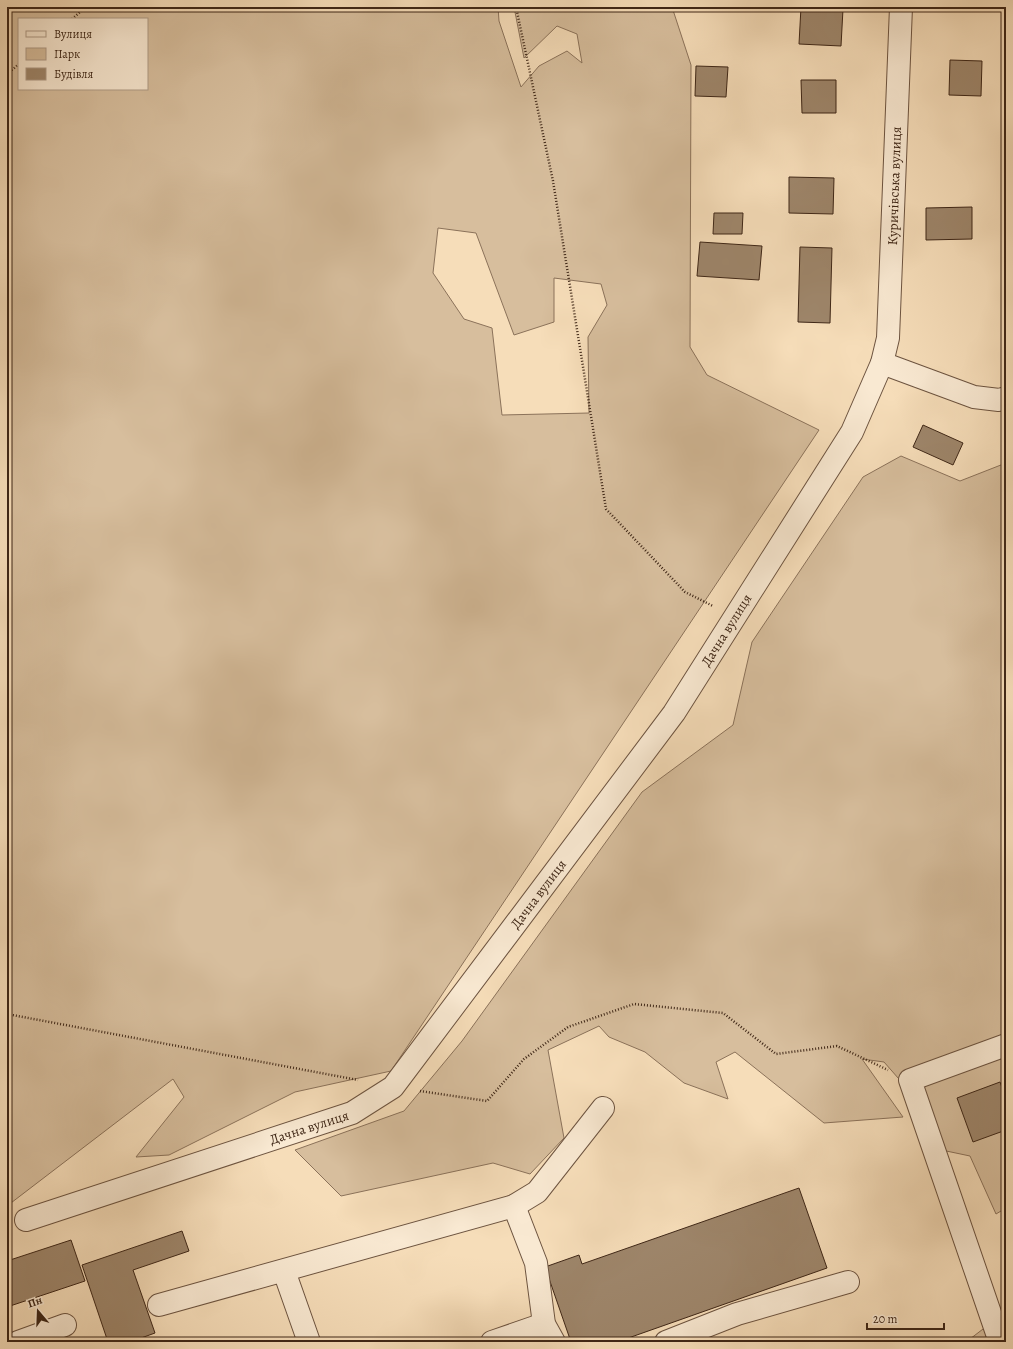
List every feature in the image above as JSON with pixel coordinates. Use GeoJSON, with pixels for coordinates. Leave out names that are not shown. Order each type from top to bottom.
{"type":"FeatureCollection","features":[{"type":"Feature","properties":{"kind":"street","name":"Куричівська вулиця"},"geometry":{"type":"LineString","coordinates":[[882,364],[888,338],[901,7]]}},
{"type":"Feature","properties":{"kind":"street","name":"Дачна вулиця"},"geometry":{"type":"LineString","coordinates":[[26,1220],[352,1113],[394,1086],[674,713],[852,432],[882,364]]}},
{"type":"Feature","properties":{"kind":"street"},"geometry":{"type":"LineString","coordinates":[[882,364],[974,397],[999,400],[1006,398]]}},
{"type":"Feature","properties":{"kind":"street"},"geometry":{"type":"LineString","coordinates":[[1000,1342],[910,1080],[1006,1044]]}},
{"type":"Feature","properties":{"kind":"street"},"geometry":{"type":"LineString","coordinates":[[160,1306],[514,1206],[537,1192],[603,1108]]}},
{"type":"Feature","properties":{"kind":"street"},"geometry":{"type":"LineString","coordinates":[[492,1342],[549,1333],[536,1263],[514,1206]]}},
{"type":"Feature","properties":{"kind":"street"},"geometry":{"type":"LineString","coordinates":[[284,1271],[309,1342]]}},
{"type":"Feature","properties":{"kind":"street"},"geometry":{"type":"LineString","coordinates":[[666,1342],[737,1314],[848,1282]]}},
{"type":"Feature","properties":{"kind":"street"},"geometry":{"type":"LineString","coordinates":[[18,1342],[65,1325]]}},
{"type":"Feature","properties":{"kind":"path"},"geometry":{"type":"LineString","coordinates":[[73,18],[86,7]]}},
{"type":"Feature","properties":{"kind":"path"},"geometry":{"type":"LineString","coordinates":[[516,7],[553,180],[606,509],[685,592],[735,616]]}},
{"type":"Feature","properties":{"kind":"path"},"geometry":{"type":"LineString","coordinates":[[7,74],[18,65]]}},
{"type":"Feature","properties":{"kind":"path"},"geometry":{"type":"LineString","coordinates":[[7,1014],[394,1086],[487,1100],[524,1059],[568,1027],[634,1004],[723,1014],[776,1054],[837,1046],[910,1080]]}},
{"type":"Feature","properties":{"kind":"green space"},"geometry":{"type":"Polygon","coordinates":[[[7,7],[498,7],[499,21],[521,87],[539,66],[567,51],[582,63],[577,34],[557,26],[524,58],[514,7],[672,7],[691,65],[690,347],[707,375],[819,430],[391,1071],[295,1092],[169,1155],[136,1157],[184,1097],[173,1079],[7,1206],[7,7]],[[438,228],[433,273],[464,319],[492,328],[502,415],[589,413],[588,337],[607,305],[601,284],[554,278],[554,322],[514,335],[476,233],[438,228]]]}},
{"type":"Feature","properties":{"kind":"green space"},"geometry":{"type":"Polygon","coordinates":[[[901,456],[960,481],[1006,463],[1006,1208],[996,1214],[970,1156],[932,1148],[913,1095],[884,1062],[862,1059],[903,1117],[824,1123],[735,1052],[716,1062],[728,1099],[684,1083],[645,1052],[609,1037],[599,1026],[548,1050],[564,1138],[530,1174],[493,1163],[341,1196],[295,1150],[404,1111],[462,1041],[642,792],[733,725],[752,642],[863,477],[901,456]]]}},
{"type":"Feature","properties":{"kind":"green space"},"geometry":{"type":"Polygon","coordinates":[[[1006,1313],[1006,1342],[966,1342],[1006,1313]]]}},
{"type":"Feature","properties":{"kind":"building"},"geometry":{"type":"Polygon","coordinates":[[[801,7],[843,9],[841,46],[799,44],[801,7]]]}},
{"type":"Feature","properties":{"kind":"building"},"geometry":{"type":"Polygon","coordinates":[[[950,60],[982,61],[981,96],[949,95],[950,60]]]}},
{"type":"Feature","properties":{"kind":"building"},"geometry":{"type":"Polygon","coordinates":[[[696,66],[728,67],[726,97],[695,96],[696,66]]]}},
{"type":"Feature","properties":{"kind":"building"},"geometry":{"type":"Polygon","coordinates":[[[801,80],[836,80],[836,113],[802,113],[801,80]]]}},
{"type":"Feature","properties":{"kind":"building"},"geometry":{"type":"Polygon","coordinates":[[[789,177],[834,178],[833,214],[789,213],[789,177]]]}},
{"type":"Feature","properties":{"kind":"building"},"geometry":{"type":"Polygon","coordinates":[[[972,207],[972,239],[926,240],[926,208],[972,207]]]}},
{"type":"Feature","properties":{"kind":"building"},"geometry":{"type":"Polygon","coordinates":[[[714,213],[743,213],[742,234],[713,234],[714,213]]]}},
{"type":"Feature","properties":{"kind":"building"},"geometry":{"type":"Polygon","coordinates":[[[700,242],[762,246],[759,280],[697,276],[700,242]]]}},
{"type":"Feature","properties":{"kind":"building"},"geometry":{"type":"Polygon","coordinates":[[[800,247],[832,248],[830,323],[798,322],[800,247]]]}},
{"type":"Feature","properties":{"kind":"building"},"geometry":{"type":"Polygon","coordinates":[[[923,425],[963,443],[953,465],[913,447],[923,425]]]}},
{"type":"Feature","properties":{"kind":"building"},"geometry":{"type":"Polygon","coordinates":[[[1000,1082],[1006,1099],[1006,1130],[973,1142],[957,1098],[1000,1082]]]}},
{"type":"Feature","properties":{"kind":"building"},"geometry":{"type":"Polygon","coordinates":[[[799,1188],[827,1268],[617,1342],[571,1342],[545,1267],[579,1255],[582,1264],[799,1188]]]}},
{"type":"Feature","properties":{"kind":"building"},"geometry":{"type":"Polygon","coordinates":[[[182,1231],[189,1251],[133,1270],[155,1333],[130,1342],[108,1342],[82,1265],[182,1231]]]}},
{"type":"Feature","properties":{"kind":"building"},"geometry":{"type":"Polygon","coordinates":[[[71,1240],[85,1281],[7,1307],[7,1261],[71,1240]]]}}]}
